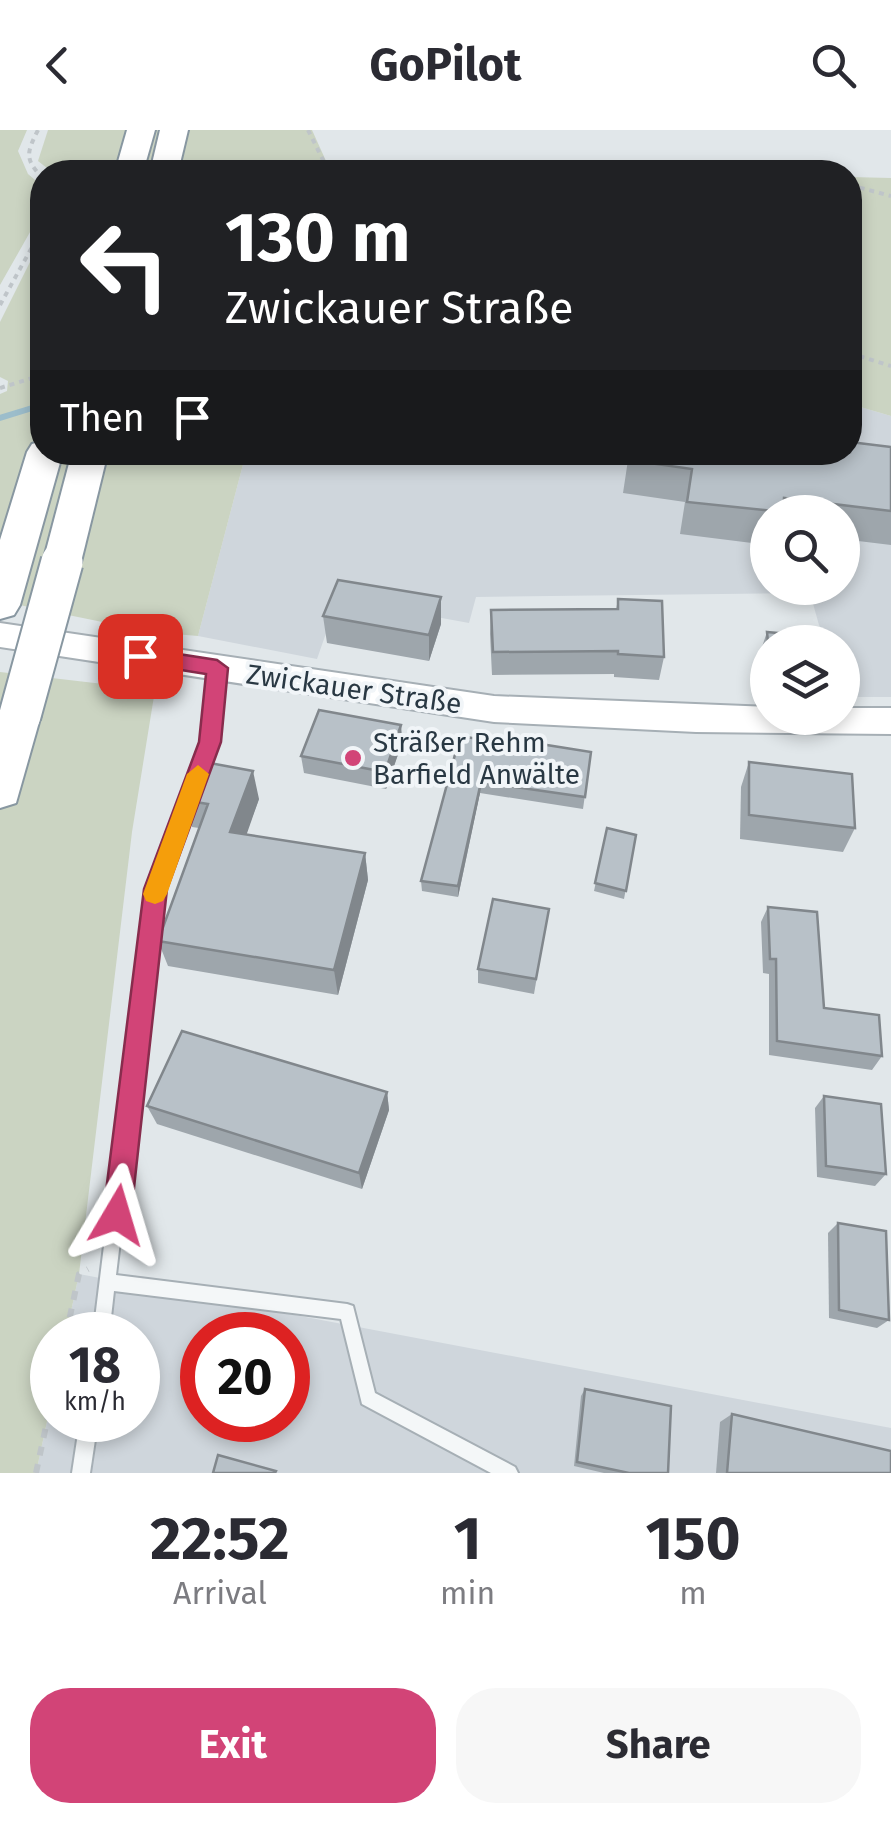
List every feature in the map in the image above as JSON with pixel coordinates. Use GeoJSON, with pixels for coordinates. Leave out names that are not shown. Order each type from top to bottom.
{"type":"FeatureCollection","features":[{"type":"Feature","properties":{"kind":"highway"},"geometry":{"type":"LineString","coordinates":[[132,160],[141,130]]}},
{"type":"Feature","properties":{"kind":"highway"},"geometry":{"type":"LineString","coordinates":[[167,160],[174,130]]}},
{"type":"Feature","properties":{"kind":"highway"},"geometry":{"type":"LineString","coordinates":[[0,605],[41,465]]}},
{"type":"Feature","properties":{"kind":"highway"},"geometry":{"type":"LineString","coordinates":[[0,790],[87,465]]}},
{"type":"Feature","properties":{"kind":"main road","name":"Zwickauer Straße"},"geometry":{"type":"LineString","coordinates":[[0,634],[494,709],[696,720],[891,720]]}},
{"type":"Feature","properties":{"kind":"lane"},"geometry":{"type":"LineString","coordinates":[[104,1312],[156,889],[210,742],[217,668]]}},
{"type":"Feature","properties":{"kind":"lane"},"geometry":{"type":"LineString","coordinates":[[108,1282],[347,1312],[368,1398],[508,1473]]}},
{"type":"Feature","properties":{"kind":"lane"},"geometry":{"type":"LineString","coordinates":[[82,1473],[86,1442]]}},
{"type":"Feature","properties":{"kind":"path"},"geometry":{"type":"LineString","coordinates":[[30,165],[27,153],[38,130]]}},
{"type":"Feature","properties":{"kind":"path"},"geometry":{"type":"LineString","coordinates":[[308,130],[323,160]]}},
{"type":"Feature","properties":{"kind":"path"},"geometry":{"type":"LineString","coordinates":[[862,189],[891,196]]}},
{"type":"Feature","properties":{"kind":"path"},"geometry":{"type":"LineString","coordinates":[[0,305],[30,251]]}},
{"type":"Feature","properties":{"kind":"path"},"geometry":{"type":"LineString","coordinates":[[862,358],[891,366]]}},
{"type":"Feature","properties":{"kind":"path"},"geometry":{"type":"LineString","coordinates":[[0,388],[30,379]]}},
{"type":"Feature","properties":{"kind":"path"},"geometry":{"type":"LineString","coordinates":[[36,1473],[43,1442]]}},
{"type":"Feature","properties":{"kind":"shaded area"},"geometry":{"type":"Polygon","coordinates":[[[862,408],[891,416],[891,697],[860,697],[860,625],[819,625],[813,605],[860,605],[860,495],[750,495],[750,594],[476,597],[469,623],[338,599],[317,659],[198,636],[243,465],[862,465],[862,408]]]}},
{"type":"Feature","properties":{"kind":"shaded area"},"geometry":{"type":"Polygon","coordinates":[[[79,1274],[279,1312],[180,1312],[180,1442],[310,1442],[310,1318],[891,1428],[891,1473],[36,1473],[43,1442],[160,1442],[160,1312],[71,1312],[79,1274]]]}},
{"type":"Feature","properties":{"kind":"green space"},"geometry":{"type":"Polygon","coordinates":[[[0,130],[27,130],[18,151],[30,176],[30,232],[0,285],[0,130]]]}},
{"type":"Feature","properties":{"kind":"green space"},"geometry":{"type":"Polygon","coordinates":[[[48,130],[312,130],[326,160],[38,160],[48,130]]]}},
{"type":"Feature","properties":{"kind":"green space"},"geometry":{"type":"Polygon","coordinates":[[[862,177],[891,178],[891,416],[862,408],[862,177]]]}},
{"type":"Feature","properties":{"kind":"green space"},"geometry":{"type":"Polygon","coordinates":[[[30,262],[30,465],[243,465],[198,636],[151,632],[0,601],[0,394],[7,391],[8,381],[0,377],[0,322],[30,262]]]}},
{"type":"Feature","properties":{"kind":"green space"},"geometry":{"type":"Polygon","coordinates":[[[0,672],[155,690],[132,832],[79,1274],[71,1312],[30,1312],[30,1442],[43,1442],[36,1473],[0,1473],[0,672]]]}},
{"type":"Feature","properties":{"kind":"building"},"geometry":{"type":"Polygon","coordinates":[[[862,443],[891,447],[891,511],[860,507],[860,495],[750,495],[750,509],[687,502],[692,469],[664,465],[862,465],[862,443]]]}},
{"type":"Feature","properties":{"kind":"building"},"geometry":{"type":"Polygon","coordinates":[[[338,580],[441,597],[429,635],[323,616],[338,580]]]}},
{"type":"Feature","properties":{"kind":"building"},"geometry":{"type":"Polygon","coordinates":[[[618,599],[662,601],[664,657],[618,651],[493,652],[491,610],[618,609],[618,599]]]}},
{"type":"Feature","properties":{"kind":"building"},"geometry":{"type":"Polygon","coordinates":[[[319,710],[401,725],[385,772],[301,756],[319,710]]]}},
{"type":"Feature","properties":{"kind":"building"},"geometry":{"type":"Polygon","coordinates":[[[460,736],[533,748],[534,743],[591,752],[585,797],[481,782],[458,886],[421,881],[460,736]]]}},
{"type":"Feature","properties":{"kind":"building"},"geometry":{"type":"Polygon","coordinates":[[[199,761],[253,771],[230,832],[365,853],[334,970],[158,941],[208,804],[183,800],[199,761]]]}},
{"type":"Feature","properties":{"kind":"building"},"geometry":{"type":"Polygon","coordinates":[[[749,762],[852,774],[855,828],[749,815],[749,762]]]}},
{"type":"Feature","properties":{"kind":"building"},"geometry":{"type":"Polygon","coordinates":[[[607,828],[636,835],[626,891],[595,883],[607,828]]]}},
{"type":"Feature","properties":{"kind":"building"},"geometry":{"type":"Polygon","coordinates":[[[493,899],[549,909],[536,979],[478,969],[493,899]]]}},
{"type":"Feature","properties":{"kind":"building"},"geometry":{"type":"Polygon","coordinates":[[[768,907],[817,912],[824,1008],[879,1015],[882,1056],[777,1041],[776,959],[770,959],[768,907]]]}},
{"type":"Feature","properties":{"kind":"building"},"geometry":{"type":"Polygon","coordinates":[[[182,1031],[387,1092],[359,1173],[147,1106],[182,1031]]]}},
{"type":"Feature","properties":{"kind":"building"},"geometry":{"type":"Polygon","coordinates":[[[824,1096],[881,1104],[886,1174],[826,1166],[824,1096]]]}},
{"type":"Feature","properties":{"kind":"building"},"geometry":{"type":"Polygon","coordinates":[[[838,1223],[886,1231],[889,1320],[839,1310],[838,1223]]]}},
{"type":"Feature","properties":{"kind":"building"},"geometry":{"type":"Polygon","coordinates":[[[585,1389],[671,1406],[668,1473],[629,1473],[577,1462],[585,1389]]]}},
{"type":"Feature","properties":{"kind":"building"},"geometry":{"type":"Polygon","coordinates":[[[732,1414],[891,1451],[891,1473],[727,1473],[732,1414]]]}},
{"type":"Feature","properties":{"kind":"building"},"geometry":{"type":"Polygon","coordinates":[[[218,1455],[276,1471],[213,1473],[218,1455]]]}},
{"type":"Feature","properties":{"kind":"waterway"},"geometry":{"type":"LineString","coordinates":[[0,418],[30,409]]}},
{"type":"Feature","properties":{"kind":"slow traffic"},"geometry":{"type":"LineString","coordinates":[[155,894],[198,774]]}},
{"type":"Feature","properties":{"kind":"place","name":"Sträßer Rehm Barfield Anwälte"},"geometry":{"type":"Point","coordinates":[353,758]}},
{"type":"Feature","properties":{"kind":"route"},"geometry":{"type":"LineString","coordinates":[[117,1215],[156,889],[210,742],[217,668],[140,656]]}}]}
